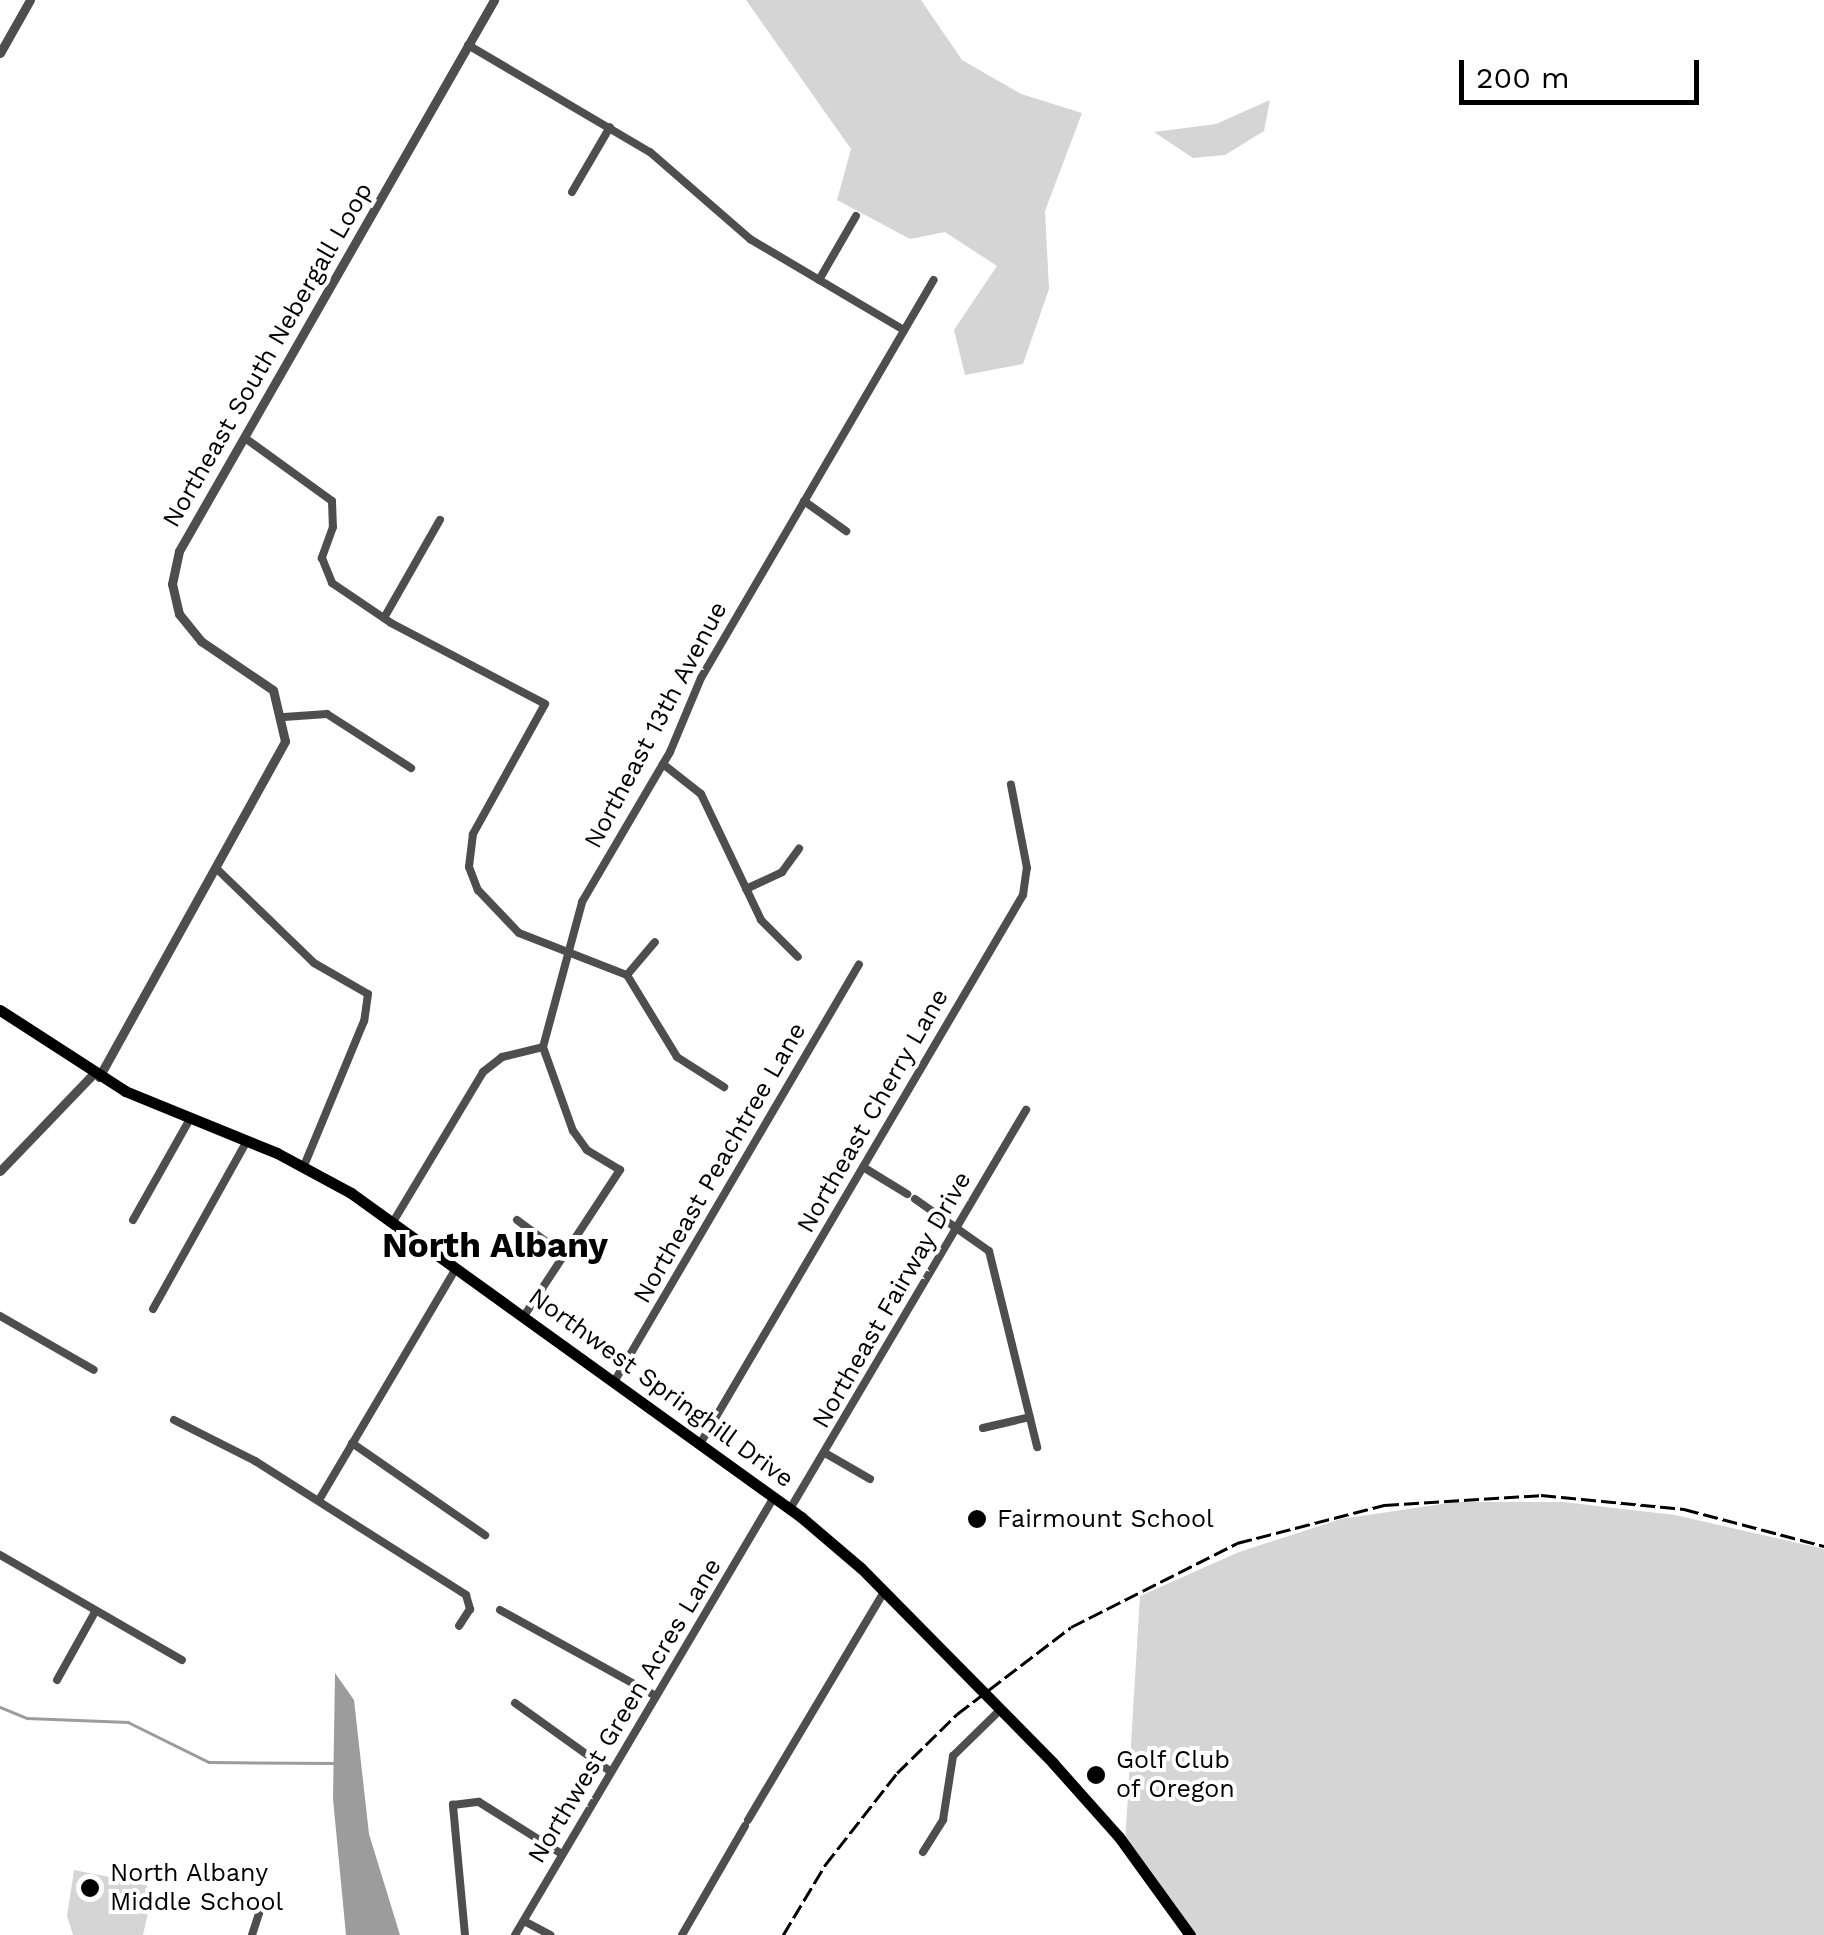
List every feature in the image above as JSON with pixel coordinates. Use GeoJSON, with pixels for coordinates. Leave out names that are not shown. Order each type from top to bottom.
{"type":"FeatureCollection","features":[{"type":"Feature","properties":{"kind":"main road","name":"Northwest Springhill Drive"},"geometry":{"type":"LineString","coordinates":[[0,1010],[96,1075],[304,1166],[392,1222],[790,1509],[884,1592],[1102,1816],[1190,1935]]}},
{"type":"Feature","properties":{"kind":"street"},"geometry":{"type":"LineString","coordinates":[[0,52],[30,0]]}},
{"type":"Feature","properties":{"kind":"street","name":"Northeast South Nebergall Loop"},"geometry":{"type":"LineString","coordinates":[[284,717],[273,690],[193,634],[173,594],[179,551],[494,0]]}},
{"type":"Feature","properties":{"kind":"street"},"geometry":{"type":"LineString","coordinates":[[468,44],[657,157],[750,239],[904,330]]}},
{"type":"Feature","properties":{"kind":"street"},"geometry":{"type":"LineString","coordinates":[[572,192],[610,127]]}},
{"type":"Feature","properties":{"kind":"street"},"geometry":{"type":"LineString","coordinates":[[819,280],[856,216]]}},
{"type":"Feature","properties":{"kind":"street","name":"Northeast 13th Avenue"},"geometry":{"type":"LineString","coordinates":[[543,1047],[582,902],[663,764],[701,678],[934,280]]}},
{"type":"Feature","properties":{"kind":"street"},"geometry":{"type":"LineString","coordinates":[[245,438],[326,492],[334,519],[323,550],[326,574],[384,618],[546,704],[478,824],[469,866],[501,921],[567,953],[627,975],[677,1057],[724,1087]]}},
{"type":"Feature","properties":{"kind":"street"},"geometry":{"type":"LineString","coordinates":[[804,501],[846,532]]}},
{"type":"Feature","properties":{"kind":"street"},"geometry":{"type":"LineString","coordinates":[[384,618],[440,520]]}},
{"type":"Feature","properties":{"kind":"street"},"geometry":{"type":"LineString","coordinates":[[0,1171],[96,1075],[274,768],[286,741],[284,717],[327,714],[411,768]]}},
{"type":"Feature","properties":{"kind":"street"},"geometry":{"type":"LineString","coordinates":[[663,764],[701,794],[761,920],[798,957]]}},
{"type":"Feature","properties":{"kind":"street","name":"Northeast Cherry Lane"},"geometry":{"type":"LineString","coordinates":[[700,1444],[1023,896],[1027,868],[1010,785]]}},
{"type":"Feature","properties":{"kind":"street"},"geometry":{"type":"LineString","coordinates":[[746,890],[782,872],[799,849]]}},
{"type":"Feature","properties":{"kind":"street"},"geometry":{"type":"LineString","coordinates":[[217,870],[314,963],[368,994],[364,1021],[304,1166]]}},
{"type":"Feature","properties":{"kind":"street"},"geometry":{"type":"LineString","coordinates":[[627,975],[655,942]]}},
{"type":"Feature","properties":{"kind":"street","name":"Northeast Peachtree Lane"},"geometry":{"type":"LineString","coordinates":[[614,1382],[859,965]]}},
{"type":"Feature","properties":{"kind":"street"},"geometry":{"type":"LineString","coordinates":[[392,1222],[483,1072],[502,1057],[543,1047],[580,1142],[620,1170],[567,1257],[524,1316]]}},
{"type":"Feature","properties":{"kind":"street","name":"Northeast Fairway Drive"},"geometry":{"type":"LineString","coordinates":[[790,1509],[1026,1110]]}},
{"type":"Feature","properties":{"kind":"street"},"geometry":{"type":"LineString","coordinates":[[133,1220],[190,1119]]}},
{"type":"Feature","properties":{"kind":"street"},"geometry":{"type":"LineString","coordinates":[[153,1309],[247,1141]]}},
{"type":"Feature","properties":{"kind":"street"},"geometry":{"type":"LineString","coordinates":[[863,1167],[959,1225],[992,1257],[1037,1446]]}},
{"type":"Feature","properties":{"kind":"street"},"geometry":{"type":"LineString","coordinates":[[517,1220],[567,1257]]}},
{"type":"Feature","properties":{"kind":"street"},"geometry":{"type":"LineString","coordinates":[[319,1500],[456,1268]]}},
{"type":"Feature","properties":{"kind":"street"},"geometry":{"type":"LineString","coordinates":[[0,1316],[94,1370]]}},
{"type":"Feature","properties":{"kind":"street"},"geometry":{"type":"LineString","coordinates":[[983,1428],[1030,1417]]}},
{"type":"Feature","properties":{"kind":"street"},"geometry":{"type":"LineString","coordinates":[[174,1420],[319,1500],[466,1595],[470,1609],[459,1626]]}},
{"type":"Feature","properties":{"kind":"street"},"geometry":{"type":"LineString","coordinates":[[352,1443],[485,1535]]}},
{"type":"Feature","properties":{"kind":"street"},"geometry":{"type":"LineString","coordinates":[[824,1452],[870,1479]]}},
{"type":"Feature","properties":{"kind":"street","name":"Northwest Green Acres Lane"},"geometry":{"type":"LineString","coordinates":[[515,1935],[774,1497]]}},
{"type":"Feature","properties":{"kind":"street"},"geometry":{"type":"LineString","coordinates":[[0,1555],[182,1660]]}},
{"type":"Feature","properties":{"kind":"street"},"geometry":{"type":"LineString","coordinates":[[682,1935],[884,1592]]}},
{"type":"Feature","properties":{"kind":"street"},"geometry":{"type":"LineString","coordinates":[[500,1610],[656,1696]]}},
{"type":"Feature","properties":{"kind":"street"},"geometry":{"type":"LineString","coordinates":[[56,1680],[95,1612]]}},
{"type":"Feature","properties":{"kind":"street"},"geometry":{"type":"LineString","coordinates":[[515,1704],[611,1772]]}},
{"type":"Feature","properties":{"kind":"street"},"geometry":{"type":"LineString","coordinates":[[923,1852],[943,1820],[953,1756],[1001,1709]]}},
{"type":"Feature","properties":{"kind":"street"},"geometry":{"type":"LineString","coordinates":[[465,1935],[453,1806],[479,1802],[562,1854]]}},
{"type":"Feature","properties":{"kind":"street"},"geometry":{"type":"LineString","coordinates":[[252,1935],[263,1901],[277,1900]]}},
{"type":"Feature","properties":{"kind":"street"},"geometry":{"type":"LineString","coordinates":[[524,1921],[550,1935]]}},
{"type":"Feature","properties":{"kind":"shaded area"},"geometry":{"type":"Polygon","coordinates":[[[746,0],[921,0],[962,60],[1021,94],[1082,113],[1045,211],[1049,289],[1023,364],[965,375],[954,330],[997,266],[945,232],[910,239],[837,200],[851,149],[746,0]]]}},
{"type":"Feature","properties":{"kind":"shaded area"},"geometry":{"type":"Polygon","coordinates":[[[1270,100],[1264,131],[1225,155],[1193,158],[1154,132],[1216,124],[1270,100]]]}},
{"type":"Feature","properties":{"kind":"shaded area"},"geometry":{"type":"Polygon","coordinates":[[[1455,1502],[1563,1502],[1675,1515],[1824,1549],[1824,1935],[1188,1935],[1125,1844],[1140,1596],[1239,1552],[1341,1519],[1455,1502]]]}},
{"type":"Feature","properties":{"kind":"shaded area"},"geometry":{"type":"Polygon","coordinates":[[[335,1673],[354,1700],[369,1834],[400,1935],[346,1935],[333,1799],[335,1673]]]}},
{"type":"Feature","properties":{"kind":"shaded area"},"geometry":{"type":"Polygon","coordinates":[[[74,1870],[145,1884],[152,1894],[143,1935],[73,1935],[67,1916],[74,1870]]]}},
{"type":"Feature","properties":{"kind":"waterway"},"geometry":{"type":"LineString","coordinates":[[0,1707],[27,1718],[128,1722],[209,1762],[333,1763]]}},
{"type":"Feature","properties":{"kind":"railway"},"geometry":{"type":"LineString","coordinates":[[783,1935],[825,1865],[897,1773],[957,1714],[1071,1627],[1237,1543],[1384,1505],[1541,1495],[1684,1509],[1824,1546]]}},
{"type":"Feature","properties":{"kind":"place","name":"Fairmount School"},"geometry":{"type":"Point","coordinates":[977,1519]}},
{"type":"Feature","properties":{"kind":"place","name":"Golf Club of Oregon"},"geometry":{"type":"Point","coordinates":[1096,1775]}},
{"type":"Feature","properties":{"kind":"place","name":"North Albany Middle School"},"geometry":{"type":"Point","coordinates":[90,1888]}},
{"type":"Feature","properties":{"kind":"district","name":"North Albany"},"geometry":{"type":"Point","coordinates":[495,1245]}}]}
